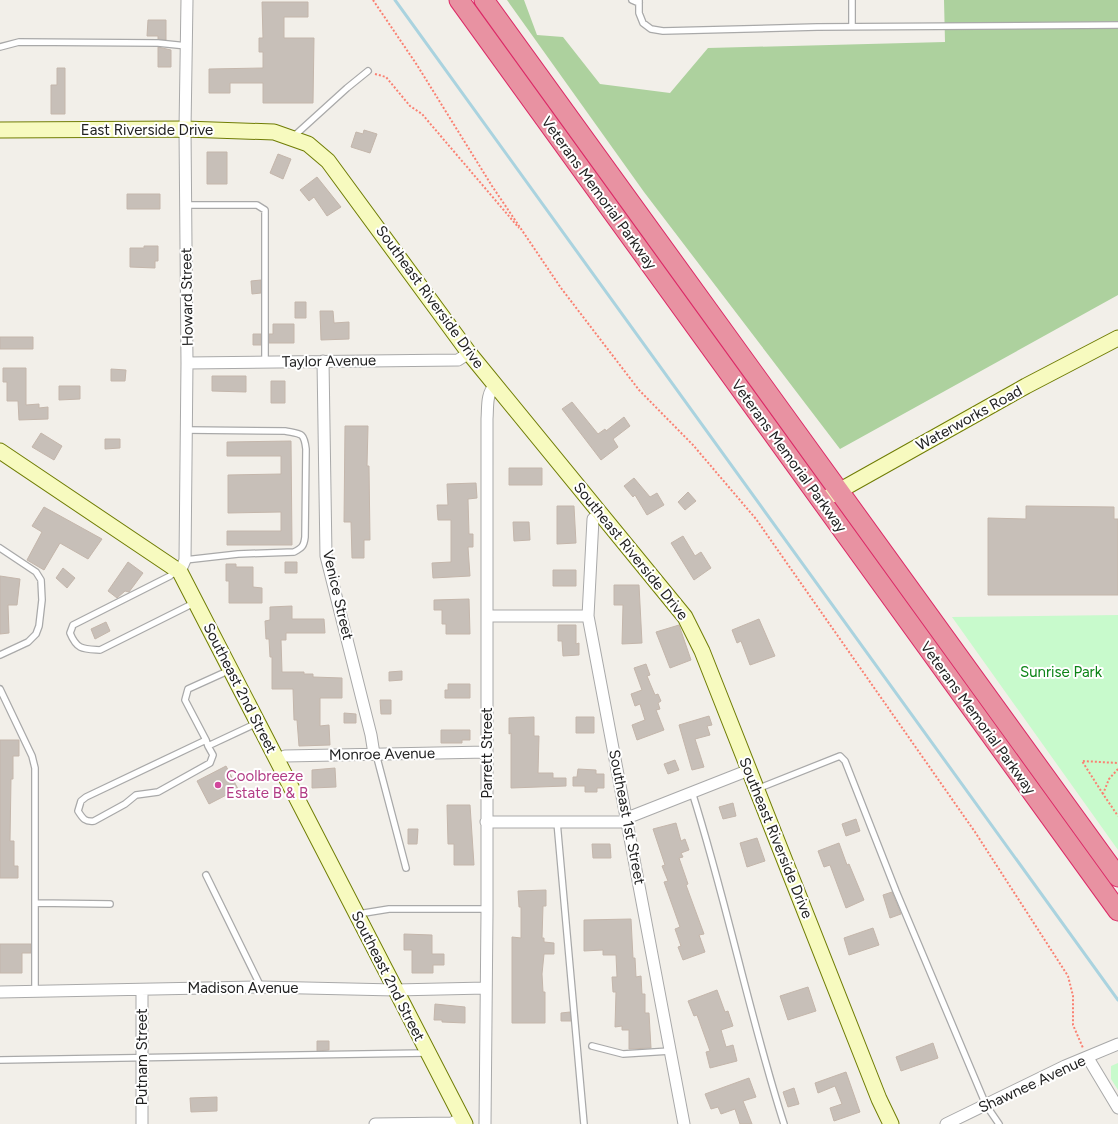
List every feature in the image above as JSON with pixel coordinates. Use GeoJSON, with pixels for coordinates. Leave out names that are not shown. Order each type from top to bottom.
{"type":"FeatureCollection","features":[{"type":"Feature","properties":{"kind":"highway","name":"Veterans Memorial Parkway"},"geometry":{"type":"LineString","coordinates":[[459,0],[1118,911]]}},
{"type":"Feature","properties":{"kind":"highway","name":"Veterans Memorial Parkway"},"geometry":{"type":"LineString","coordinates":[[484,0],[1118,877]]}},
{"type":"Feature","properties":{"kind":"street","name":"Howard Street"},"geometry":{"type":"LineString","coordinates":[[180,568],[187,430],[188,363],[185,129],[187,0]]}},
{"type":"Feature","properties":{"kind":"street","name":"East Riverside Drive"},"geometry":{"type":"LineString","coordinates":[[0,130],[185,129],[274,132],[293,138]]}},
{"type":"Feature","properties":{"kind":"street","name":"Southeast Riverside Drive"},"geometry":{"type":"LineString","coordinates":[[293,138],[308,144],[319,152],[332,166],[469,353],[678,608],[692,629],[757,789],[876,1092],[891,1124]]}},
{"type":"Feature","properties":{"kind":"street","name":"Waterworks Road"},"geometry":{"type":"LineString","coordinates":[[821,501],[1026,386],[1118,338]]}},
{"type":"Feature","properties":{"kind":"street","name":"Taylor Avenue"},"geometry":{"type":"LineString","coordinates":[[188,363],[458,360],[469,353]]}},
{"type":"Feature","properties":{"kind":"street","name":"Venice Street"},"geometry":{"type":"LineString","coordinates":[[323,361],[326,556],[375,754]]}},
{"type":"Feature","properties":{"kind":"street","name":"Parrett Street"},"geometry":{"type":"LineString","coordinates":[[485,1124],[488,616],[487,419],[488,398],[490,390],[495,385]]}},
{"type":"Feature","properties":{"kind":"street","name":"Southeast 2nd Street"},"geometry":{"type":"LineString","coordinates":[[0,451],[180,568],[230,670],[463,1121]]}},
{"type":"Feature","properties":{"kind":"street","name":"Southeast 1st Street"},"geometry":{"type":"LineString","coordinates":[[600,513],[593,519],[588,616],[628,820],[684,1124]]}},
{"type":"Feature","properties":{"kind":"street"},"geometry":{"type":"LineString","coordinates":[[488,616],[588,616]]}},
{"type":"Feature","properties":{"kind":"street","name":"Monroe Avenue"},"geometry":{"type":"LineString","coordinates":[[277,760],[285,756],[487,752]]}},
{"type":"Feature","properties":{"kind":"street"},"geometry":{"type":"LineString","coordinates":[[486,822],[628,820],[692,792],[749,770]]}},
{"type":"Feature","properties":{"kind":"street","name":"Madison Avenue"},"geometry":{"type":"LineString","coordinates":[[0,992],[261,987],[395,990],[486,988]]}},
{"type":"Feature","properties":{"kind":"street","name":"Putnam Street"},"geometry":{"type":"LineString","coordinates":[[142,990],[142,1124]]}},
{"type":"Feature","properties":{"kind":"street","name":"Shawnee Avenue"},"geometry":{"type":"LineString","coordinates":[[946,1124],[1118,1044]]}},
{"type":"Feature","properties":{"kind":"street"},"geometry":{"type":"LineString","coordinates":[[1088,1058],[1118,1108]]}},
{"type":"Feature","properties":{"kind":"street"},"geometry":{"type":"LineString","coordinates":[[375,1124],[452,1123],[463,1121]]}},
{"type":"Feature","properties":{"kind":"lane"},"geometry":{"type":"LineString","coordinates":[[632,0],[639,2],[643,24],[663,31],[852,27],[1118,25]]}},
{"type":"Feature","properties":{"kind":"lane"},"geometry":{"type":"LineString","coordinates":[[852,0],[852,27]]}},
{"type":"Feature","properties":{"kind":"lane"},"geometry":{"type":"LineString","coordinates":[[0,47],[19,42],[158,43],[186,46]]}},
{"type":"Feature","properties":{"kind":"lane"},"geometry":{"type":"LineString","coordinates":[[293,138],[347,88],[368,71]]}},
{"type":"Feature","properties":{"kind":"lane"},"geometry":{"type":"LineString","coordinates":[[186,205],[257,205],[265,210],[265,362]]}},
{"type":"Feature","properties":{"kind":"lane"},"geometry":{"type":"LineString","coordinates":[[187,430],[285,431],[300,434],[304,437],[306,449],[305,544],[301,549],[294,552],[238,554],[180,568],[170,576],[73,625],[70,633],[74,642],[84,649],[100,650],[196,602]]}},
{"type":"Feature","properties":{"kind":"lane"},"geometry":{"type":"LineString","coordinates":[[0,548],[36,572],[41,580],[42,600],[39,626],[36,634],[28,642],[0,655]]}},
{"type":"Feature","properties":{"kind":"lane"},"geometry":{"type":"LineString","coordinates":[[230,670],[188,689],[185,695],[185,700],[207,743],[213,755],[210,763],[158,792],[136,795],[125,804],[94,821],[88,822],[83,819],[78,811],[81,801],[86,797],[207,743],[258,722]]}},
{"type":"Feature","properties":{"kind":"lane"},"geometry":{"type":"LineString","coordinates":[[0,689],[32,756],[35,768],[35,991]]}},
{"type":"Feature","properties":{"kind":"lane"},"geometry":{"type":"LineString","coordinates":[[375,754],[395,822],[406,868]]}},
{"type":"Feature","properties":{"kind":"lane"},"geometry":{"type":"LineString","coordinates":[[757,789],[840,756],[845,761],[896,891],[986,1105],[999,1124]]}},
{"type":"Feature","properties":{"kind":"lane"},"geometry":{"type":"LineString","coordinates":[[692,792],[711,856],[754,1022],[784,1124]]}},
{"type":"Feature","properties":{"kind":"lane"},"geometry":{"type":"LineString","coordinates":[[557,822],[584,1124]]}},
{"type":"Feature","properties":{"kind":"lane"},"geometry":{"type":"LineString","coordinates":[[206,875],[261,987]]}},
{"type":"Feature","properties":{"kind":"lane"},"geometry":{"type":"LineString","coordinates":[[35,903],[110,904]]}},
{"type":"Feature","properties":{"kind":"lane"},"geometry":{"type":"LineString","coordinates":[[356,914],[389,910],[487,909]]}},
{"type":"Feature","properties":{"kind":"lane"},"geometry":{"type":"LineString","coordinates":[[592,1046],[623,1054],[670,1052]]}},
{"type":"Feature","properties":{"kind":"lane"},"geometry":{"type":"LineString","coordinates":[[0,1060],[428,1053]]}},
{"type":"Feature","properties":{"kind":"path"},"geometry":{"type":"LineString","coordinates":[[373,0],[417,65],[492,186],[561,288],[639,390],[693,445],[756,519],[975,832],[1068,976],[1073,996],[1073,1025],[1088,1058]]}},
{"type":"Feature","properties":{"kind":"path"},"geometry":{"type":"LineString","coordinates":[[368,71],[386,78],[410,106],[422,114],[527,237]]}},
{"type":"Feature","properties":{"kind":"path"},"geometry":{"type":"LineString","coordinates":[[1118,763],[1082,761],[1118,816]]}},
{"type":"Feature","properties":{"kind":"path"},"geometry":{"type":"LineString","coordinates":[[1103,794],[1109,779],[1118,769]]}},
{"type":"Feature","properties":{"kind":"green space"},"geometry":{"type":"Polygon","coordinates":[[[507,0],[524,0],[537,35],[563,37],[600,84],[670,93],[708,48],[945,42],[944,0],[1118,0],[1118,295],[840,449],[644,192],[507,0]]]}},
{"type":"Feature","properties":{"kind":"green space","name":"Sunrise Park"},"geometry":{"type":"Polygon","coordinates":[[[1118,615],[1118,850],[952,617],[1118,615]]]}},
{"type":"Feature","properties":{"kind":"green space"},"geometry":{"type":"Polygon","coordinates":[[[1118,1063],[1118,1090],[1111,1079],[1111,1066],[1118,1063]]]}},
{"type":"Feature","properties":{"kind":"building"},"geometry":{"type":"Polygon","coordinates":[[[262,2],[308,2],[308,17],[284,17],[284,38],[314,38],[313,103],[263,103],[263,83],[230,83],[230,93],[209,93],[209,69],[263,68],[263,52],[259,52],[259,38],[263,38],[262,2]]]}},
{"type":"Feature","properties":{"kind":"building"},"geometry":{"type":"Polygon","coordinates":[[[148,20],[166,20],[166,40],[158,39],[158,36],[147,36],[148,20]]]}},
{"type":"Feature","properties":{"kind":"building"},"geometry":{"type":"Polygon","coordinates":[[[158,47],[171,50],[171,67],[158,67],[158,47]]]}},
{"type":"Feature","properties":{"kind":"building"},"geometry":{"type":"Polygon","coordinates":[[[57,68],[65,68],[65,114],[51,114],[51,85],[57,85],[57,68]]]}},
{"type":"Feature","properties":{"kind":"building"},"geometry":{"type":"Polygon","coordinates":[[[364,130],[377,134],[370,153],[351,147],[356,132],[363,134],[364,130]]]}},
{"type":"Feature","properties":{"kind":"building"},"geometry":{"type":"Polygon","coordinates":[[[207,152],[227,152],[227,184],[207,184],[207,152]]]}},
{"type":"Feature","properties":{"kind":"building"},"geometry":{"type":"Polygon","coordinates":[[[278,154],[291,159],[283,179],[270,173],[278,154]]]}},
{"type":"Feature","properties":{"kind":"building"},"geometry":{"type":"Polygon","coordinates":[[[317,177],[341,207],[327,216],[314,197],[309,201],[300,190],[317,177]]]}},
{"type":"Feature","properties":{"kind":"building"},"geometry":{"type":"Polygon","coordinates":[[[127,194],[160,194],[160,209],[127,209],[127,194]]]}},
{"type":"Feature","properties":{"kind":"building"},"geometry":{"type":"Polygon","coordinates":[[[144,246],[158,246],[158,261],[155,261],[155,268],[130,267],[130,248],[144,248],[144,246]]]}},
{"type":"Feature","properties":{"kind":"building"},"geometry":{"type":"Polygon","coordinates":[[[261,280],[261,293],[252,294],[251,281],[261,280]]]}},
{"type":"Feature","properties":{"kind":"building"},"geometry":{"type":"Polygon","coordinates":[[[295,302],[306,302],[306,318],[295,318],[295,302]]]}},
{"type":"Feature","properties":{"kind":"building"},"geometry":{"type":"Polygon","coordinates":[[[320,311],[333,311],[334,323],[349,322],[349,339],[321,340],[320,311]]]}},
{"type":"Feature","properties":{"kind":"building"},"geometry":{"type":"Polygon","coordinates":[[[273,324],[294,324],[294,343],[269,343],[269,334],[273,334],[273,324]]]}},
{"type":"Feature","properties":{"kind":"building"},"geometry":{"type":"Polygon","coordinates":[[[253,334],[261,334],[261,345],[253,345],[253,334]]]}},
{"type":"Feature","properties":{"kind":"building"},"geometry":{"type":"Polygon","coordinates":[[[0,337],[33,337],[33,349],[0,349],[0,337]]]}},
{"type":"Feature","properties":{"kind":"building"},"geometry":{"type":"Polygon","coordinates":[[[3,368],[26,368],[26,405],[39,404],[39,408],[48,407],[48,419],[19,420],[18,401],[7,401],[7,382],[3,382],[3,368]]]}},
{"type":"Feature","properties":{"kind":"building"},"geometry":{"type":"Polygon","coordinates":[[[111,369],[126,370],[125,381],[111,381],[111,369]]]}},
{"type":"Feature","properties":{"kind":"building"},"geometry":{"type":"Polygon","coordinates":[[[212,376],[246,376],[246,392],[212,391],[212,376]]]}},
{"type":"Feature","properties":{"kind":"building"},"geometry":{"type":"Polygon","coordinates":[[[271,381],[285,381],[285,403],[271,403],[271,381]]]}},
{"type":"Feature","properties":{"kind":"building"},"geometry":{"type":"Polygon","coordinates":[[[59,386],[80,386],[80,399],[59,400],[59,386]]]}},
{"type":"Feature","properties":{"kind":"building"},"geometry":{"type":"Polygon","coordinates":[[[572,402],[598,434],[605,429],[606,431],[624,417],[630,426],[613,439],[618,447],[601,460],[562,409],[572,402]]]}},
{"type":"Feature","properties":{"kind":"building"},"geometry":{"type":"Polygon","coordinates":[[[345,426],[368,426],[367,466],[369,466],[370,540],[364,540],[364,558],[352,558],[351,522],[344,522],[345,426]]]}},
{"type":"Feature","properties":{"kind":"building"},"geometry":{"type":"Polygon","coordinates":[[[41,433],[62,446],[54,460],[32,447],[41,433]]]}},
{"type":"Feature","properties":{"kind":"building"},"geometry":{"type":"Polygon","coordinates":[[[105,439],[120,439],[120,448],[105,449],[105,439]]]}},
{"type":"Feature","properties":{"kind":"building"},"geometry":{"type":"Polygon","coordinates":[[[291,441],[292,545],[227,545],[227,531],[281,531],[281,512],[228,513],[228,475],[281,474],[281,456],[227,456],[227,442],[291,441]]]}},
{"type":"Feature","properties":{"kind":"building"},"geometry":{"type":"Polygon","coordinates":[[[509,468],[542,468],[542,485],[509,485],[509,468]]]}},
{"type":"Feature","properties":{"kind":"building"},"geometry":{"type":"Polygon","coordinates":[[[634,478],[650,497],[657,493],[664,505],[647,515],[635,495],[633,497],[624,486],[634,478]]]}},
{"type":"Feature","properties":{"kind":"building"},"geometry":{"type":"Polygon","coordinates":[[[476,483],[477,498],[468,499],[469,534],[473,534],[473,547],[468,547],[470,576],[433,578],[432,563],[451,562],[451,520],[438,520],[437,505],[448,505],[447,484],[476,483]]]}},
{"type":"Feature","properties":{"kind":"building"},"geometry":{"type":"Polygon","coordinates":[[[688,492],[696,501],[685,510],[678,502],[688,492]]]}},
{"type":"Feature","properties":{"kind":"building"},"geometry":{"type":"Polygon","coordinates":[[[557,506],[574,506],[576,543],[557,544],[557,506]]]}},
{"type":"Feature","properties":{"kind":"building"},"geometry":{"type":"Polygon","coordinates":[[[1026,506],[1114,507],[1114,519],[1118,519],[1118,595],[988,595],[988,518],[1026,519],[1026,506]]]}},
{"type":"Feature","properties":{"kind":"building"},"geometry":{"type":"Polygon","coordinates":[[[44,507],[102,539],[88,559],[60,543],[44,570],[27,560],[42,532],[32,526],[44,507]]]}},
{"type":"Feature","properties":{"kind":"building"},"geometry":{"type":"Polygon","coordinates":[[[513,522],[529,522],[530,540],[514,541],[513,522]]]}},
{"type":"Feature","properties":{"kind":"building"},"geometry":{"type":"Polygon","coordinates":[[[683,536],[695,556],[701,552],[711,568],[694,580],[671,543],[683,536]]]}},
{"type":"Feature","properties":{"kind":"building"},"geometry":{"type":"Polygon","coordinates":[[[128,562],[143,573],[129,592],[125,591],[117,598],[108,591],[128,562]]]}},
{"type":"Feature","properties":{"kind":"building"},"geometry":{"type":"Polygon","coordinates":[[[285,562],[297,562],[297,573],[285,573],[285,562]]]}},
{"type":"Feature","properties":{"kind":"building"},"geometry":{"type":"Polygon","coordinates":[[[226,564],[236,564],[236,567],[253,567],[253,587],[262,588],[262,603],[229,603],[229,581],[226,581],[226,564]]]}},
{"type":"Feature","properties":{"kind":"building"},"geometry":{"type":"Polygon","coordinates":[[[63,568],[75,578],[67,588],[56,578],[63,568]]]}},
{"type":"Feature","properties":{"kind":"building"},"geometry":{"type":"Polygon","coordinates":[[[553,570],[576,570],[576,586],[553,586],[553,570]]]}},
{"type":"Feature","properties":{"kind":"building"},"geometry":{"type":"Polygon","coordinates":[[[0,576],[20,579],[17,605],[8,605],[9,633],[0,634],[0,576]]]}},
{"type":"Feature","properties":{"kind":"building"},"geometry":{"type":"Polygon","coordinates":[[[614,585],[639,585],[642,643],[622,644],[623,605],[614,605],[614,585]]]}},
{"type":"Feature","properties":{"kind":"building"},"geometry":{"type":"Polygon","coordinates":[[[469,599],[470,634],[446,634],[446,624],[442,624],[442,610],[434,610],[434,600],[469,599]]]}},
{"type":"Feature","properties":{"kind":"building"},"geometry":{"type":"Polygon","coordinates":[[[292,606],[292,619],[324,619],[325,633],[286,633],[286,640],[281,640],[282,672],[304,672],[304,674],[313,674],[313,677],[342,678],[342,698],[320,698],[320,726],[329,725],[330,745],[299,746],[297,720],[294,720],[293,689],[272,689],[272,657],[270,657],[269,639],[266,639],[265,621],[270,620],[270,607],[292,606]]]}},
{"type":"Feature","properties":{"kind":"building"},"geometry":{"type":"Polygon","coordinates":[[[759,619],[775,656],[750,665],[741,641],[737,643],[732,630],[759,619]]]}},
{"type":"Feature","properties":{"kind":"building"},"geometry":{"type":"Polygon","coordinates":[[[106,622],[110,631],[95,639],[91,629],[106,622]]]}},
{"type":"Feature","properties":{"kind":"building"},"geometry":{"type":"Polygon","coordinates":[[[558,625],[576,625],[576,644],[579,643],[579,655],[563,656],[562,641],[558,641],[558,625]]]}},
{"type":"Feature","properties":{"kind":"building"},"geometry":{"type":"Polygon","coordinates":[[[679,625],[691,660],[670,668],[656,632],[679,625]]]}},
{"type":"Feature","properties":{"kind":"building"},"geometry":{"type":"Polygon","coordinates":[[[646,664],[650,675],[647,676],[655,695],[658,694],[661,701],[658,703],[660,709],[656,710],[664,730],[637,740],[632,725],[645,720],[640,704],[635,706],[631,694],[642,690],[634,668],[646,664]]]}},
{"type":"Feature","properties":{"kind":"building"},"geometry":{"type":"Polygon","coordinates":[[[402,671],[402,680],[389,681],[389,672],[402,671]]]}},
{"type":"Feature","properties":{"kind":"building"},"geometry":{"type":"Polygon","coordinates":[[[448,684],[470,684],[470,698],[445,698],[445,690],[448,690],[448,684]]]}},
{"type":"Feature","properties":{"kind":"building"},"geometry":{"type":"Polygon","coordinates":[[[380,700],[391,700],[391,714],[381,714],[380,700]]]}},
{"type":"Feature","properties":{"kind":"building"},"geometry":{"type":"Polygon","coordinates":[[[344,713],[356,714],[356,723],[344,723],[344,713]]]}},
{"type":"Feature","properties":{"kind":"building"},"geometry":{"type":"Polygon","coordinates":[[[709,716],[712,725],[707,726],[710,735],[695,739],[704,767],[692,770],[679,725],[709,716]]]}},
{"type":"Feature","properties":{"kind":"building"},"geometry":{"type":"Polygon","coordinates":[[[534,717],[534,736],[539,736],[538,773],[553,773],[553,778],[566,778],[566,786],[511,788],[511,733],[509,734],[509,718],[534,717]]]}},
{"type":"Feature","properties":{"kind":"building"},"geometry":{"type":"Polygon","coordinates":[[[576,717],[594,717],[594,733],[576,733],[576,717]]]}},
{"type":"Feature","properties":{"kind":"building"},"geometry":{"type":"Polygon","coordinates":[[[441,730],[470,730],[470,740],[462,740],[462,743],[441,743],[441,730]]]}},
{"type":"Feature","properties":{"kind":"building"},"geometry":{"type":"Polygon","coordinates":[[[0,740],[19,740],[19,756],[13,756],[10,841],[14,841],[14,866],[18,866],[18,878],[0,878],[0,740]]]}},
{"type":"Feature","properties":{"kind":"building"},"geometry":{"type":"Polygon","coordinates":[[[675,760],[679,770],[668,774],[664,764],[675,760]]]}},
{"type":"Feature","properties":{"kind":"building","name":"Coolbreeze Estate B & B"},"geometry":{"type":"Polygon","coordinates":[[[226,766],[238,789],[209,804],[197,781],[226,766]]]}},
{"type":"Feature","properties":{"kind":"building"},"geometry":{"type":"Polygon","coordinates":[[[335,768],[336,787],[312,788],[312,770],[335,768]]]}},
{"type":"Feature","properties":{"kind":"building"},"geometry":{"type":"Polygon","coordinates":[[[578,769],[596,770],[596,774],[604,774],[604,788],[597,788],[597,792],[585,792],[585,786],[573,786],[573,777],[577,777],[578,769]]]}},
{"type":"Feature","properties":{"kind":"building"},"geometry":{"type":"Polygon","coordinates":[[[733,803],[736,816],[723,819],[719,807],[733,803]]]}},
{"type":"Feature","properties":{"kind":"building"},"geometry":{"type":"Polygon","coordinates":[[[447,805],[470,805],[474,865],[454,865],[454,844],[448,844],[447,805]]]}},
{"type":"Feature","properties":{"kind":"building"},"geometry":{"type":"Polygon","coordinates":[[[856,819],[860,831],[846,836],[842,824],[856,819]]]}},
{"type":"Feature","properties":{"kind":"building"},"geometry":{"type":"Polygon","coordinates":[[[676,823],[681,841],[685,839],[689,850],[681,853],[683,857],[679,858],[688,884],[686,885],[704,934],[699,935],[705,952],[683,960],[678,947],[681,946],[675,929],[680,927],[664,882],[668,881],[662,866],[665,865],[653,829],[676,823]]]}},
{"type":"Feature","properties":{"kind":"building"},"geometry":{"type":"Polygon","coordinates":[[[408,829],[418,829],[417,844],[408,844],[408,829]]]}},
{"type":"Feature","properties":{"kind":"building"},"geometry":{"type":"Polygon","coordinates":[[[757,838],[765,861],[747,867],[740,843],[757,838]]]}},
{"type":"Feature","properties":{"kind":"building"},"geometry":{"type":"Polygon","coordinates":[[[839,843],[847,865],[849,864],[864,900],[846,908],[830,865],[824,867],[818,851],[839,843]]]}},
{"type":"Feature","properties":{"kind":"building"},"geometry":{"type":"Polygon","coordinates":[[[592,844],[610,844],[611,858],[593,858],[592,844]]]}},
{"type":"Feature","properties":{"kind":"building"},"geometry":{"type":"Polygon","coordinates":[[[546,890],[546,906],[543,906],[542,938],[544,938],[544,942],[554,943],[554,954],[544,954],[542,974],[543,992],[545,992],[545,1023],[512,1023],[512,937],[521,938],[521,907],[519,907],[518,891],[546,890]]]}},
{"type":"Feature","properties":{"kind":"building"},"geometry":{"type":"Polygon","coordinates":[[[892,892],[901,914],[890,918],[883,895],[892,892]]]}},
{"type":"Feature","properties":{"kind":"building"},"geometry":{"type":"Polygon","coordinates":[[[631,919],[633,958],[635,958],[636,977],[641,976],[642,994],[645,994],[645,1013],[649,1013],[651,1048],[629,1049],[629,1030],[622,1030],[622,1026],[615,1027],[616,992],[613,992],[612,977],[617,977],[616,955],[603,955],[603,950],[584,951],[584,920],[631,919]]]}},
{"type":"Feature","properties":{"kind":"building"},"geometry":{"type":"Polygon","coordinates":[[[873,928],[879,945],[849,955],[844,938],[873,928]]]}},
{"type":"Feature","properties":{"kind":"building"},"geometry":{"type":"Polygon","coordinates":[[[404,934],[432,935],[432,954],[444,954],[444,965],[433,965],[433,973],[412,973],[412,950],[404,950],[404,934]]]}},
{"type":"Feature","properties":{"kind":"building"},"geometry":{"type":"Polygon","coordinates":[[[0,944],[31,944],[31,953],[22,953],[22,973],[0,973],[0,944]]]}},
{"type":"Feature","properties":{"kind":"building"},"geometry":{"type":"Polygon","coordinates":[[[808,987],[816,1011],[788,1020],[780,996],[808,987]]]}},
{"type":"Feature","properties":{"kind":"building"},"geometry":{"type":"Polygon","coordinates":[[[717,990],[725,1012],[728,1011],[733,1026],[721,1030],[726,1047],[733,1045],[737,1061],[710,1068],[706,1052],[710,1051],[697,1015],[694,1016],[688,1001],[717,990]]]}},
{"type":"Feature","properties":{"kind":"building"},"geometry":{"type":"Polygon","coordinates":[[[435,1004],[465,1007],[465,1023],[442,1022],[442,1020],[434,1020],[435,1004]]]}},
{"type":"Feature","properties":{"kind":"building"},"geometry":{"type":"Polygon","coordinates":[[[570,1012],[571,1021],[561,1021],[561,1013],[570,1012]]]}},
{"type":"Feature","properties":{"kind":"building"},"geometry":{"type":"Polygon","coordinates":[[[317,1041],[329,1041],[329,1050],[317,1051],[317,1041]]]}},
{"type":"Feature","properties":{"kind":"building"},"geometry":{"type":"Polygon","coordinates":[[[933,1043],[938,1058],[901,1071],[896,1057],[933,1043]]]}},
{"type":"Feature","properties":{"kind":"building"},"geometry":{"type":"Polygon","coordinates":[[[846,1072],[860,1112],[834,1121],[830,1108],[842,1104],[835,1086],[818,1093],[815,1083],[846,1072]]]}},
{"type":"Feature","properties":{"kind":"building"},"geometry":{"type":"Polygon","coordinates":[[[749,1078],[756,1097],[743,1101],[752,1124],[740,1124],[735,1109],[721,1114],[718,1107],[711,1109],[705,1094],[749,1078]]]}},
{"type":"Feature","properties":{"kind":"building"},"geometry":{"type":"Polygon","coordinates":[[[794,1088],[799,1104],[788,1107],[783,1092],[794,1088]]]}},
{"type":"Feature","properties":{"kind":"building"},"geometry":{"type":"Polygon","coordinates":[[[217,1097],[217,1111],[191,1112],[190,1098],[217,1097]]]}},
{"type":"Feature","properties":{"kind":"waterway"},"geometry":{"type":"LineString","coordinates":[[395,0],[1118,1000]]}},
{"type":"Feature","properties":{"kind":"place","name":"Coolbreeze Estate B & B"},"geometry":{"type":"Point","coordinates":[218,785]}}]}
